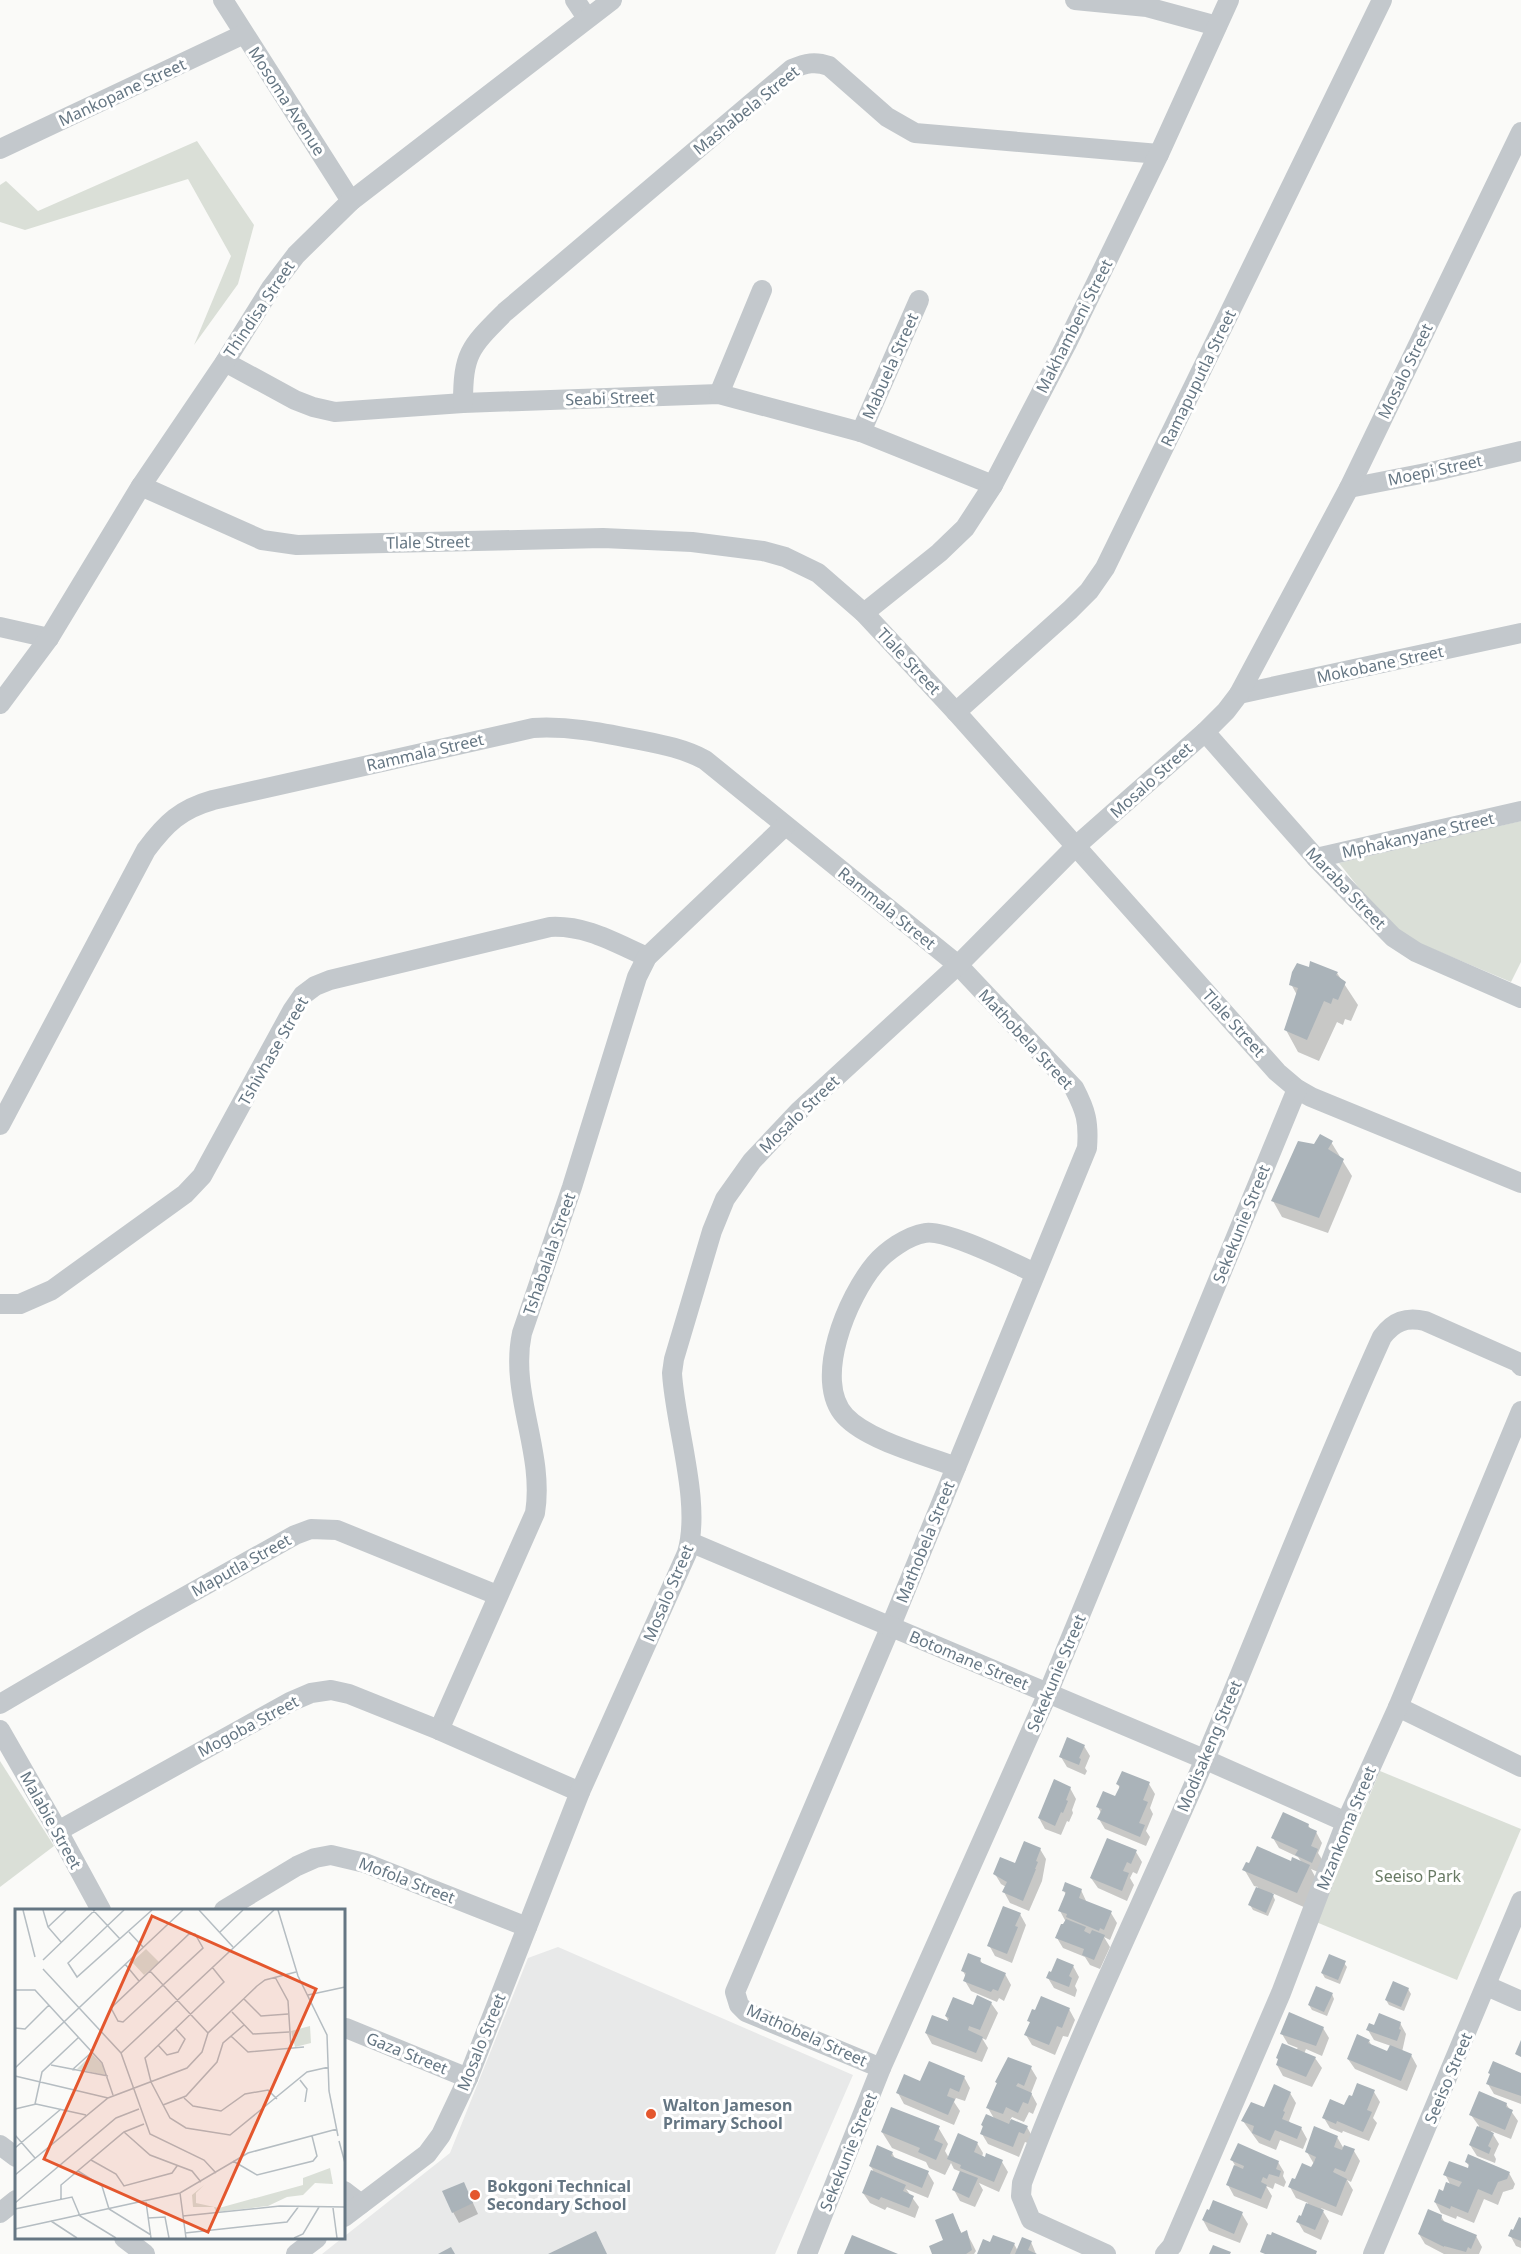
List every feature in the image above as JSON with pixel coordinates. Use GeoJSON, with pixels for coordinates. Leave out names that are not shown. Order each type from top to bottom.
{"type":"FeatureCollection","features":[{"type":"Feature","properties":{"kind":"street","name":"Mosoma Avenue"},"geometry":{"type":"LineString","coordinates":[[223,0],[351,201]]}},
{"type":"Feature","properties":{"kind":"street"},"geometry":{"type":"LineString","coordinates":[[575,0],[587,18]]}},
{"type":"Feature","properties":{"kind":"street","name":"Thindisa Street"},"geometry":{"type":"LineString","coordinates":[[0,704],[49,638],[141,486],[225,362],[271,288],[296,255],[351,201],[612,0]]}},
{"type":"Feature","properties":{"kind":"street"},"geometry":{"type":"LineString","coordinates":[[1075,0],[1147,7],[1217,26]]}},
{"type":"Feature","properties":{"kind":"street","name":"Makhambeni Street"},"geometry":{"type":"LineString","coordinates":[[864,613],[939,553],[965,528],[993,485],[1066,345],[1159,154],[1229,0]]}},
{"type":"Feature","properties":{"kind":"street","name":"Ramapuputla Street"},"geometry":{"type":"LineString","coordinates":[[956,712],[1070,610],[1089,591],[1105,568],[1382,0]]}},
{"type":"Feature","properties":{"kind":"street","name":"Mankopane Street"},"geometry":{"type":"LineString","coordinates":[[0,149],[244,34]]}},
{"type":"Feature","properties":{"kind":"street","name":"Mashabela Street"},"geometry":{"type":"LineString","coordinates":[[463,403],[463,374],[470,350],[491,326],[792,69],[808,62],[829,66],[887,117],[915,133],[1159,154]]}},
{"type":"Feature","properties":{"kind":"street","name":"Mosalo Street"},"geometry":{"type":"LineString","coordinates":[[345,2216],[428,2154],[441,2135],[468,2078],[580,1792],[690,1542],[692,1528],[685,1457],[672,1373],[701,1264],[725,1199],[752,1161],[792,1118],[958,965],[1076,846],[1205,732],[1239,694],[1349,488],[1521,132]]}},
{"type":"Feature","properties":{"kind":"street"},"geometry":{"type":"LineString","coordinates":[[719,394],[762,290]]}},
{"type":"Feature","properties":{"kind":"street","name":"Mabuela Street"},"geometry":{"type":"LineString","coordinates":[[861,432],[919,300]]}},
{"type":"Feature","properties":{"kind":"street","name":"Seabi Street"},"geometry":{"type":"LineString","coordinates":[[225,362],[295,400],[335,412],[463,403],[719,394],[861,432],[993,485]]}},
{"type":"Feature","properties":{"kind":"street","name":"Moepi Street"},"geometry":{"type":"LineString","coordinates":[[1349,488],[1521,451]]}},
{"type":"Feature","properties":{"kind":"street","name":"Tlale Street"},"geometry":{"type":"LineString","coordinates":[[141,486],[262,540],[276,543],[297,545],[603,538],[692,542],[763,550],[785,557],[818,573],[864,613],[956,712],[1277,1072],[1297,1089],[1322,1101],[1521,1183]]}},
{"type":"Feature","properties":{"kind":"street"},"geometry":{"type":"LineString","coordinates":[[0,627],[49,638]]}},
{"type":"Feature","properties":{"kind":"street","name":"Mokobane Street"},"geometry":{"type":"LineString","coordinates":[[1239,694],[1521,633]]}},
{"type":"Feature","properties":{"kind":"street","name":"Rammala Street"},"geometry":{"type":"LineString","coordinates":[[0,1125],[147,850],[161,830],[181,813],[194,806],[533,728],[564,727],[691,752],[722,772],[785,826],[958,965]]}},
{"type":"Feature","properties":{"kind":"street","name":"Maraba Street"},"geometry":{"type":"LineString","coordinates":[[1205,732],[1316,858],[1392,937],[1404,946],[1521,998]]}},
{"type":"Feature","properties":{"kind":"street","name":"Mphakanyane Street"},"geometry":{"type":"LineString","coordinates":[[1316,858],[1521,811]]}},
{"type":"Feature","properties":{"kind":"street","name":"Tshabalala Street"},"geometry":{"type":"LineString","coordinates":[[439,1730],[497,1595],[531,1526],[537,1499],[537,1481],[518,1351],[522,1333],[572,1187],[627,1007],[646,957],[785,826]]}},
{"type":"Feature","properties":{"kind":"street","name":"Tshivhase Street"},"geometry":{"type":"LineString","coordinates":[[0,1304],[20,1304],[52,1290],[185,1194],[195,1184],[202,1176],[292,1011],[303,995],[315,986],[350,974],[550,927],[568,926],[586,930],[646,957]]}},
{"type":"Feature","properties":{"kind":"street","name":"Mathobela Street"},"geometry":{"type":"LineString","coordinates":[[882,2068],[746,2012],[739,2005],[735,1992],[890,1628],[1087,1148],[1089,1127],[1085,1108],[1074,1088],[958,965]]}},
{"type":"Feature","properties":{"kind":"street","name":"Sekekunie Street"},"geometry":{"type":"LineString","coordinates":[[807,2254],[882,2068],[1048,1693],[1297,1089]]}},
{"type":"Feature","properties":{"kind":"street"},"geometry":{"type":"LineString","coordinates":[[956,1467],[862,1431],[843,1414],[834,1396],[831,1375],[837,1340],[855,1294],[875,1263],[901,1243],[926,1232],[956,1238],[1035,1273]]}},
{"type":"Feature","properties":{"kind":"street","name":"Modisakeng Street"},"geometry":{"type":"LineString","coordinates":[[1106,2254],[1031,2220],[1021,2196],[1022,2183],[1075,2051],[1204,1759],[1342,1424],[1382,1337],[1389,1328],[1401,1320],[1425,1321],[1520,1364]]}},
{"type":"Feature","properties":{"kind":"street","name":"Mzankoma Street"},"geometry":{"type":"LineString","coordinates":[[1169,2250],[1281,1993],[1346,1822],[1398,1707],[1521,1411]]}},
{"type":"Feature","properties":{"kind":"street","name":"Maputla Street"},"geometry":{"type":"LineString","coordinates":[[0,1704],[295,1534],[311,1529],[338,1530],[497,1595]]}},
{"type":"Feature","properties":{"kind":"street","name":"Botomane Street"},"geometry":{"type":"LineString","coordinates":[[690,1542],[1204,1759],[1346,1822]]}},
{"type":"Feature","properties":{"kind":"street","name":"Mogoba Street"},"geometry":{"type":"LineString","coordinates":[[58,1831],[290,1702],[311,1693],[332,1690],[349,1694],[439,1730],[580,1792]]}},
{"type":"Feature","properties":{"kind":"street"},"geometry":{"type":"LineString","coordinates":[[1398,1707],[1521,1767]]}},
{"type":"Feature","properties":{"kind":"street","name":"Malabie Street"},"geometry":{"type":"LineString","coordinates":[[0,1730],[100,1909]]}},
{"type":"Feature","properties":{"kind":"street","name":"Mofola Street"},"geometry":{"type":"LineString","coordinates":[[227,1909],[297,1866],[315,1858],[331,1855],[365,1863],[527,1927]]}},
{"type":"Feature","properties":{"kind":"street","name":"Seeiso Street"},"geometry":{"type":"LineString","coordinates":[[1373,2254],[1521,1901]]}},
{"type":"Feature","properties":{"kind":"street"},"geometry":{"type":"LineString","coordinates":[[1486,1986],[1521,2001]]}},
{"type":"Feature","properties":{"kind":"street","name":"Gaza Street"},"geometry":{"type":"LineString","coordinates":[[346,2028],[468,2078]]}},
{"type":"Feature","properties":{"kind":"street"},"geometry":{"type":"LineString","coordinates":[[0,2145],[15,2156]]}},
{"type":"Feature","properties":{"kind":"street"},"geometry":{"type":"LineString","coordinates":[[345,2192],[362,2204]]}},
{"type":"Feature","properties":{"kind":"street"},"geometry":{"type":"LineString","coordinates":[[0,2213],[15,2201]]}},
{"type":"Feature","properties":{"kind":"street"},"geometry":{"type":"LineString","coordinates":[[125,2239],[145,2254]]}},
{"type":"Feature","properties":{"kind":"street"},"geometry":{"type":"LineString","coordinates":[[296,2254],[316,2239]]}},
{"type":"Feature","properties":{"kind":"shaded area","name":"Walton Jameson Primary School"},"geometry":{"type":"Polygon","coordinates":[[[558,1947],[853,2075],[775,2254],[322,2254],[341,2239],[345,2239],[345,2236],[450,2153],[528,1958],[558,1947]]]}},
{"type":"Feature","properties":{"kind":"green space"},"geometry":{"type":"Polygon","coordinates":[[[197,141],[254,225],[238,284],[194,345],[231,256],[188,179],[25,230],[0,222],[0,185],[6,181],[38,211],[197,141]]]}},
{"type":"Feature","properties":{"kind":"green space"},"geometry":{"type":"Polygon","coordinates":[[[1521,821],[1521,962],[1511,982],[1395,933],[1339,863],[1521,821]]]}},
{"type":"Feature","properties":{"kind":"green space"},"geometry":{"type":"Polygon","coordinates":[[[0,1761],[54,1846],[0,1887],[0,1761]]]}},
{"type":"Feature","properties":{"kind":"green space","name":"Seeiso Park"},"geometry":{"type":"Polygon","coordinates":[[[1380,1771],[1521,1829],[1457,1980],[1316,1922],[1380,1771]]]}},
{"type":"Feature","properties":{"kind":"building"},"geometry":{"type":"Polygon","coordinates":[[[1310,961],[1338,972],[1336,975],[1346,982],[1338,1000],[1333,998],[1331,1004],[1324,1001],[1307,1040],[1284,1030],[1298,988],[1289,985],[1292,972],[1297,963],[1309,967],[1310,961]]]}},
{"type":"Feature","properties":{"kind":"building"},"geometry":{"type":"Polygon","coordinates":[[[1320,1134],[1333,1141],[1328,1149],[1344,1159],[1319,1218],[1271,1201],[1298,1141],[1314,1144],[1320,1134]]]}},
{"type":"Feature","properties":{"kind":"building"},"geometry":{"type":"Polygon","coordinates":[[[1067,1737],[1085,1745],[1079,1758],[1081,1759],[1079,1765],[1059,1757],[1067,1737]]]}},
{"type":"Feature","properties":{"kind":"building"},"geometry":{"type":"Polygon","coordinates":[[[1122,1771],[1150,1782],[1143,1800],[1148,1802],[1139,1823],[1145,1825],[1140,1837],[1097,1819],[1102,1809],[1096,1807],[1103,1791],[1115,1796],[1120,1786],[1116,1784],[1122,1771]]]}},
{"type":"Feature","properties":{"kind":"building"},"geometry":{"type":"Polygon","coordinates":[[[1054,1779],[1071,1787],[1066,1800],[1068,1801],[1055,1826],[1038,1818],[1054,1779]]]}},
{"type":"Feature","properties":{"kind":"building"},"geometry":{"type":"Polygon","coordinates":[[[1283,1812],[1309,1824],[1308,1827],[1317,1831],[1311,1846],[1318,1849],[1312,1863],[1295,1855],[1298,1850],[1271,1838],[1283,1812]]]}},
{"type":"Feature","properties":{"kind":"building"},"geometry":{"type":"Polygon","coordinates":[[[1107,1838],[1137,1850],[1131,1864],[1127,1862],[1123,1871],[1129,1873],[1122,1891],[1090,1878],[1107,1838]]]}},
{"type":"Feature","properties":{"kind":"building"},"geometry":{"type":"Polygon","coordinates":[[[1024,1841],[1041,1848],[1036,1861],[1038,1862],[1036,1869],[1023,1901],[1002,1892],[1007,1882],[993,1874],[1000,1857],[1015,1863],[1024,1841]]]}},
{"type":"Feature","properties":{"kind":"building"},"geometry":{"type":"Polygon","coordinates":[[[1257,1846],[1291,1861],[1292,1857],[1310,1865],[1297,1893],[1242,1870],[1246,1862],[1249,1863],[1257,1846]]]}},
{"type":"Feature","properties":{"kind":"building"},"geometry":{"type":"Polygon","coordinates":[[[1065,1882],[1082,1889],[1079,1898],[1112,1911],[1104,1930],[1100,1928],[1099,1931],[1066,1917],[1067,1914],[1058,1911],[1066,1892],[1062,1891],[1065,1882]]]}},
{"type":"Feature","properties":{"kind":"building"},"geometry":{"type":"Polygon","coordinates":[[[1256,1887],[1274,1894],[1266,1913],[1248,1905],[1256,1887]]]}},
{"type":"Feature","properties":{"kind":"building"},"geometry":{"type":"Polygon","coordinates":[[[1003,1906],[1021,1913],[1007,1954],[987,1946],[1003,1906]]]}},
{"type":"Feature","properties":{"kind":"building"},"geometry":{"type":"Polygon","coordinates":[[[1066,1919],[1086,1927],[1084,1931],[1090,1934],[1092,1930],[1105,1935],[1094,1960],[1082,1955],[1084,1949],[1055,1938],[1061,1924],[1066,1919]]]}},
{"type":"Feature","properties":{"kind":"building"},"geometry":{"type":"Polygon","coordinates":[[[968,1953],[981,1958],[980,1962],[1006,1973],[998,1991],[993,1989],[991,1992],[963,1981],[966,1973],[961,1971],[968,1953]]]}},
{"type":"Feature","properties":{"kind":"building"},"geometry":{"type":"Polygon","coordinates":[[[1329,1954],[1346,1961],[1338,1980],[1321,1973],[1329,1954]]]}},
{"type":"Feature","properties":{"kind":"building"},"geometry":{"type":"Polygon","coordinates":[[[1057,1958],[1074,1965],[1069,1976],[1072,1978],[1069,1987],[1046,1978],[1057,1958]]]}},
{"type":"Feature","properties":{"kind":"building"},"geometry":{"type":"Polygon","coordinates":[[[1393,1981],[1409,1988],[1401,2007],[1385,2000],[1393,1981]]]}},
{"type":"Feature","properties":{"kind":"building"},"geometry":{"type":"Polygon","coordinates":[[[1316,1986],[1333,1993],[1324,2012],[1308,2005],[1316,1986]]]}},
{"type":"Feature","properties":{"kind":"building"},"geometry":{"type":"Polygon","coordinates":[[[977,1995],[992,2002],[980,2030],[969,2026],[968,2030],[983,2037],[976,2053],[925,2033],[932,2015],[948,2021],[949,2018],[945,2016],[953,1997],[973,2005],[977,1995]]]}},
{"type":"Feature","properties":{"kind":"building"},"geometry":{"type":"Polygon","coordinates":[[[1041,1996],[1070,2008],[1062,2028],[1057,2026],[1049,2045],[1024,2035],[1030,2022],[1027,2021],[1032,2009],[1035,2010],[1041,1996]]]}},
{"type":"Feature","properties":{"kind":"building"},"geometry":{"type":"Polygon","coordinates":[[[1289,2012],[1324,2027],[1316,2046],[1280,2034],[1289,2012]]]}},
{"type":"Feature","properties":{"kind":"building"},"geometry":{"type":"Polygon","coordinates":[[[1379,2013],[1401,2022],[1397,2041],[1366,2030],[1369,2023],[1374,2025],[1379,2013]]]}},
{"type":"Feature","properties":{"kind":"building"},"geometry":{"type":"Polygon","coordinates":[[[1357,2034],[1370,2040],[1368,2043],[1387,2051],[1390,2045],[1412,2054],[1401,2081],[1347,2059],[1357,2034]]]}},
{"type":"Feature","properties":{"kind":"building"},"geometry":{"type":"Polygon","coordinates":[[[1521,2040],[1521,2057],[1515,2054],[1521,2040]]]}},
{"type":"Feature","properties":{"kind":"building"},"geometry":{"type":"Polygon","coordinates":[[[1282,2043],[1316,2057],[1306,2077],[1276,2065],[1278,2059],[1276,2058],[1282,2043]]]}},
{"type":"Feature","properties":{"kind":"building"},"geometry":{"type":"Polygon","coordinates":[[[1008,2057],[1032,2066],[1024,2086],[1018,2083],[1016,2086],[1032,2093],[1028,2104],[1023,2102],[1018,2113],[1006,2107],[1003,2114],[986,2108],[997,2083],[995,2082],[1008,2057]]]}},
{"type":"Feature","properties":{"kind":"building"},"geometry":{"type":"Polygon","coordinates":[[[929,2061],[965,2076],[959,2092],[950,2088],[947,2096],[955,2099],[948,2115],[896,2093],[904,2074],[920,2081],[929,2061]]]}},
{"type":"Feature","properties":{"kind":"building"},"geometry":{"type":"Polygon","coordinates":[[[1493,2061],[1521,2073],[1521,2096],[1486,2084],[1493,2061]]]}},
{"type":"Feature","properties":{"kind":"building"},"geometry":{"type":"Polygon","coordinates":[[[1357,2083],[1375,2090],[1367,2110],[1372,2112],[1363,2132],[1337,2121],[1336,2124],[1322,2118],[1330,2099],[1344,2105],[1349,2095],[1352,2096],[1357,2083]]]}},
{"type":"Feature","properties":{"kind":"building"},"geometry":{"type":"Polygon","coordinates":[[[1274,2084],[1291,2092],[1282,2119],[1302,2127],[1297,2139],[1275,2130],[1270,2141],[1252,2133],[1254,2126],[1241,2121],[1251,2102],[1264,2107],[1274,2084]]]}},
{"type":"Feature","properties":{"kind":"building"},"geometry":{"type":"Polygon","coordinates":[[[1479,2091],[1507,2103],[1506,2107],[1513,2110],[1505,2130],[1469,2115],[1479,2091]]]}},
{"type":"Feature","properties":{"kind":"building"},"geometry":{"type":"Polygon","coordinates":[[[891,2107],[940,2126],[934,2140],[943,2144],[936,2160],[918,2152],[920,2148],[881,2132],[891,2107]]]}},
{"type":"Feature","properties":{"kind":"building"},"geometry":{"type":"Polygon","coordinates":[[[986,2114],[1009,2124],[1011,2119],[1028,2126],[1024,2134],[1019,2132],[1013,2147],[980,2134],[986,2114]]]}},
{"type":"Feature","properties":{"kind":"building"},"geometry":{"type":"Polygon","coordinates":[[[1314,2126],[1338,2136],[1334,2147],[1342,2150],[1344,2145],[1355,2149],[1345,2172],[1335,2168],[1333,2172],[1347,2179],[1336,2207],[1288,2187],[1292,2178],[1295,2179],[1302,2163],[1311,2167],[1314,2162],[1316,2157],[1305,2152],[1314,2126]]]}},
{"type":"Feature","properties":{"kind":"building"},"geometry":{"type":"Polygon","coordinates":[[[1477,2126],[1494,2133],[1488,2146],[1491,2148],[1489,2154],[1469,2145],[1477,2126]]]}},
{"type":"Feature","properties":{"kind":"building"},"geometry":{"type":"Polygon","coordinates":[[[958,2133],[978,2142],[974,2152],[985,2157],[986,2153],[1003,2160],[994,2182],[960,2168],[961,2165],[947,2159],[958,2133]]]}},
{"type":"Feature","properties":{"kind":"building"},"geometry":{"type":"Polygon","coordinates":[[[1238,2143],[1279,2161],[1276,2169],[1281,2171],[1279,2177],[1269,2174],[1267,2179],[1263,2177],[1261,2182],[1267,2185],[1261,2199],[1226,2185],[1234,2165],[1243,2169],[1244,2166],[1230,2160],[1238,2143]]]}},
{"type":"Feature","properties":{"kind":"building"},"geometry":{"type":"Polygon","coordinates":[[[877,2145],[893,2152],[891,2156],[929,2171],[922,2188],[869,2166],[877,2145]]]}},
{"type":"Feature","properties":{"kind":"building"},"geometry":{"type":"Polygon","coordinates":[[[1468,2154],[1510,2172],[1507,2179],[1498,2182],[1492,2195],[1478,2189],[1468,2213],[1434,2202],[1439,2189],[1443,2191],[1446,2182],[1459,2187],[1462,2182],[1443,2175],[1449,2161],[1468,2168],[1469,2164],[1465,2162],[1468,2154]]]}},
{"type":"Feature","properties":{"kind":"building"},"geometry":{"type":"Polygon","coordinates":[[[871,2170],[906,2185],[903,2191],[914,2196],[909,2208],[881,2197],[879,2200],[862,2193],[871,2170]]]}},
{"type":"Feature","properties":{"kind":"building"},"geometry":{"type":"Polygon","coordinates":[[[960,2171],[978,2178],[969,2198],[952,2190],[960,2171]]]}},
{"type":"Feature","properties":{"kind":"building"},"geometry":{"type":"Polygon","coordinates":[[[464,2182],[473,2203],[452,2213],[442,2191],[464,2182]]]}},
{"type":"Feature","properties":{"kind":"building"},"geometry":{"type":"Polygon","coordinates":[[[1213,2200],[1243,2212],[1234,2234],[1202,2220],[1213,2200]]]}},
{"type":"Feature","properties":{"kind":"building"},"geometry":{"type":"Polygon","coordinates":[[[1306,2203],[1324,2210],[1315,2230],[1296,2222],[1306,2203]]]}},
{"type":"Feature","properties":{"kind":"building"},"geometry":{"type":"Polygon","coordinates":[[[1428,2209],[1442,2215],[1441,2220],[1477,2235],[1471,2249],[1468,2247],[1466,2252],[1444,2247],[1418,2234],[1428,2209]]]}},
{"type":"Feature","properties":{"kind":"building"},"geometry":{"type":"Polygon","coordinates":[[[953,2213],[961,2233],[967,2230],[972,2250],[966,2254],[932,2254],[929,2246],[943,2240],[935,2220],[953,2213]]]}},
{"type":"Feature","properties":{"kind":"building"},"geometry":{"type":"Polygon","coordinates":[[[1519,2217],[1521,2218],[1521,2241],[1508,2236],[1519,2217]]]}},
{"type":"Feature","properties":{"kind":"building"},"geometry":{"type":"Polygon","coordinates":[[[596,2231],[607,2254],[548,2254],[596,2231]]]}},
{"type":"Feature","properties":{"kind":"building"},"geometry":{"type":"Polygon","coordinates":[[[1272,2232],[1317,2251],[1316,2254],[1265,2254],[1260,2252],[1267,2234],[1271,2235],[1272,2232]]]}},
{"type":"Feature","properties":{"kind":"building"},"geometry":{"type":"Polygon","coordinates":[[[852,2235],[898,2254],[844,2254],[852,2235]]]}},
{"type":"Feature","properties":{"kind":"building"},"geometry":{"type":"Polygon","coordinates":[[[993,2235],[1015,2243],[1010,2254],[977,2254],[983,2239],[990,2242],[993,2235]]]}},
{"type":"Feature","properties":{"kind":"building"},"geometry":{"type":"Polygon","coordinates":[[[1022,2237],[1032,2241],[1028,2250],[1037,2254],[1015,2254],[1022,2237]]]}},
{"type":"Feature","properties":{"kind":"building"},"geometry":{"type":"Polygon","coordinates":[[[1213,2245],[1231,2252],[1230,2254],[1209,2254],[1213,2245]]]}},
{"type":"Feature","properties":{"kind":"building"},"geometry":{"type":"Polygon","coordinates":[[[451,2247],[455,2254],[438,2254],[451,2247]]]}},
{"type":"Feature","properties":{"kind":"place","name":"Walton Jameson Primary School"},"geometry":{"type":"Point","coordinates":[651,2114]}},
{"type":"Feature","properties":{"kind":"place","name":"Bokgoni Technical Secondary School"},"geometry":{"type":"Point","coordinates":[475,2195]}}]}
